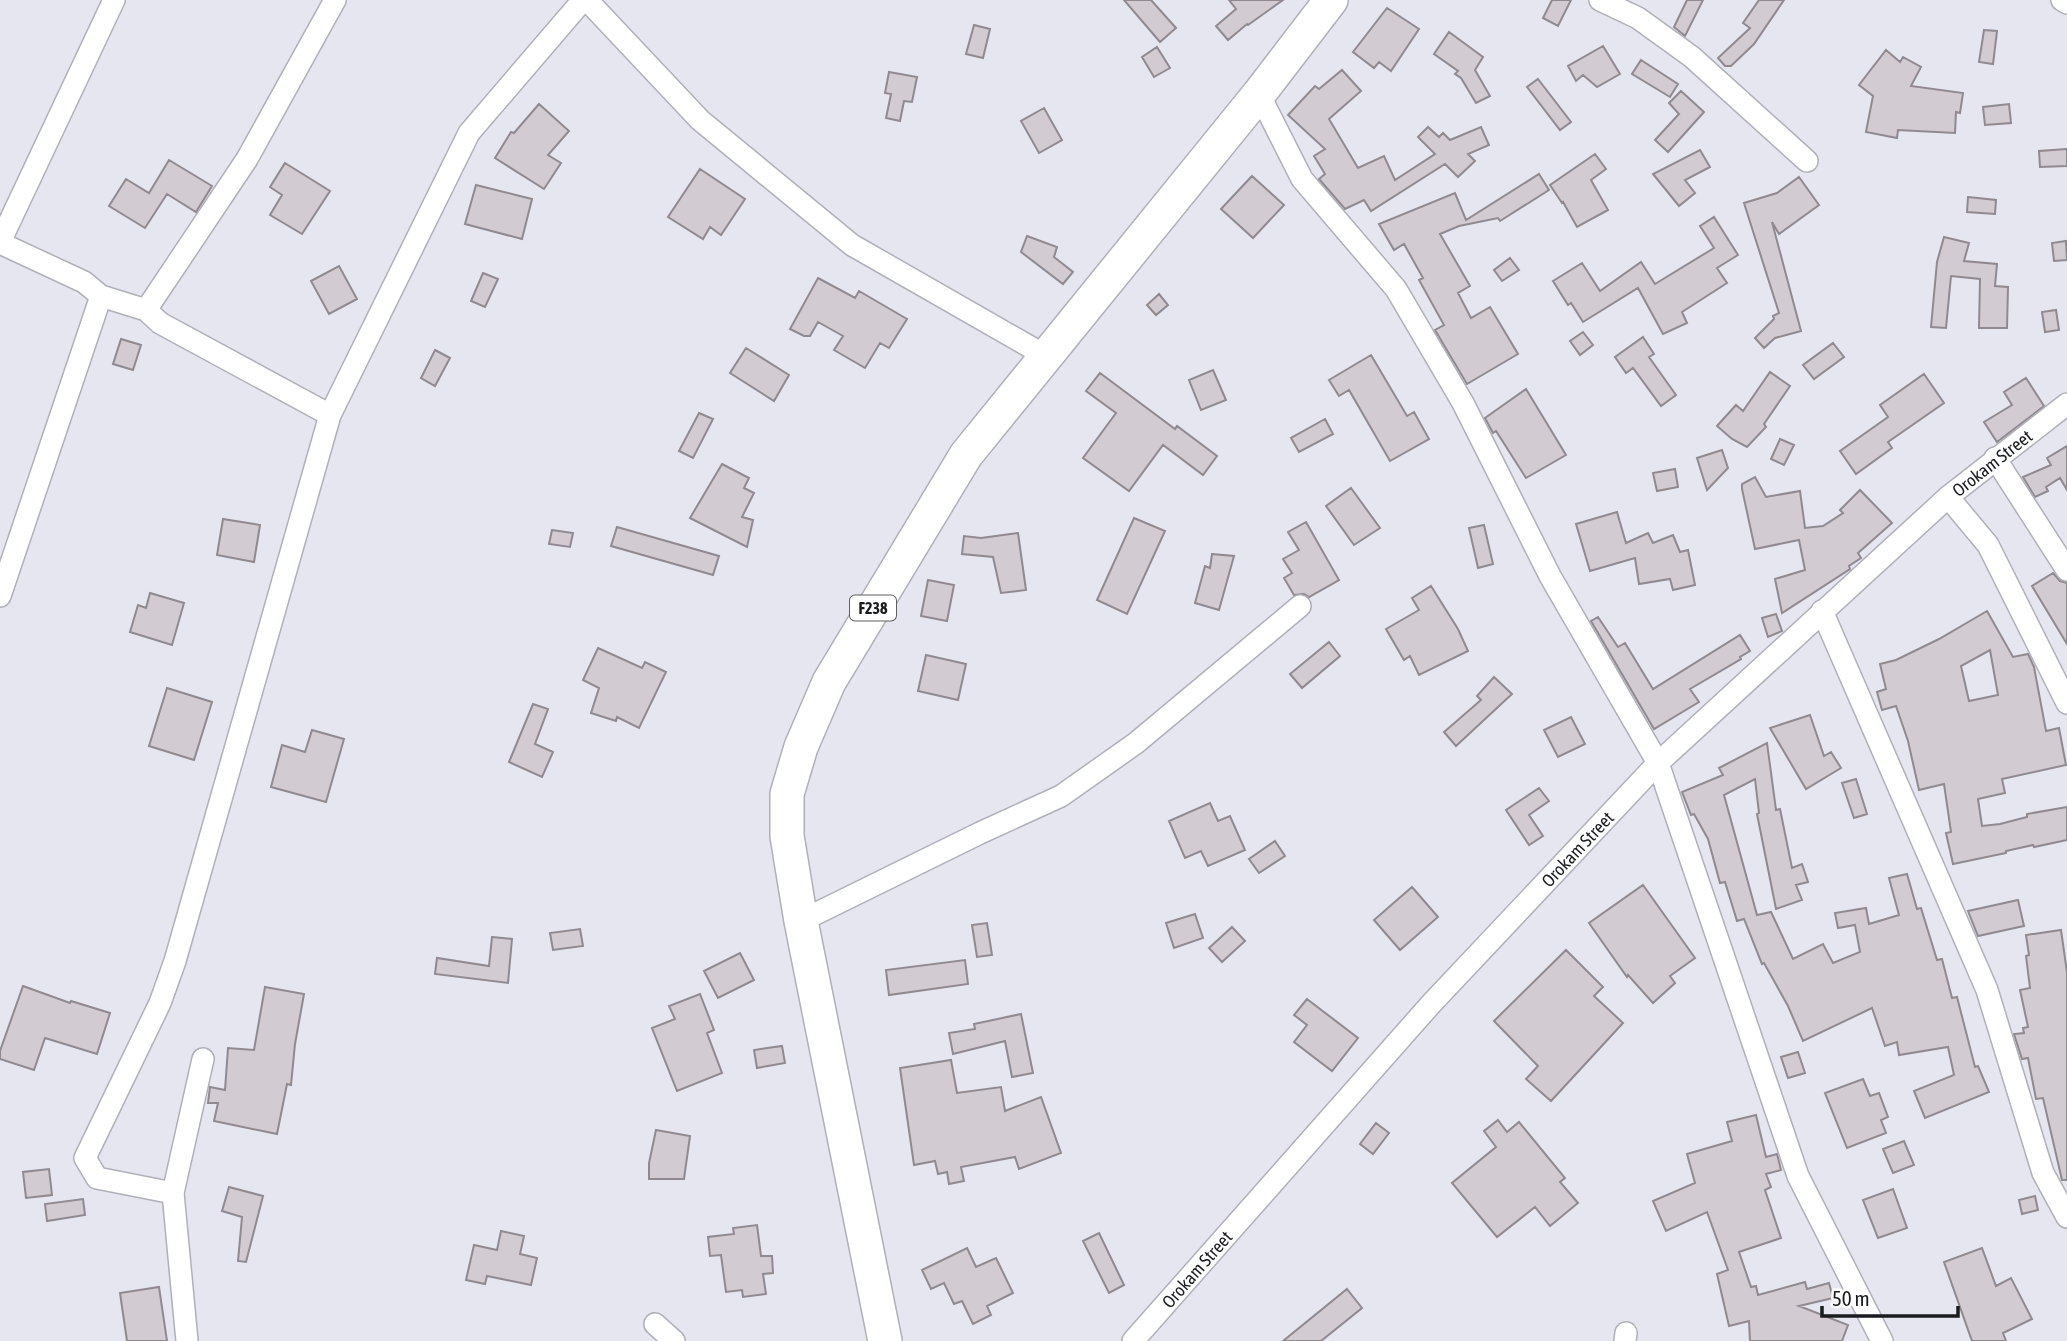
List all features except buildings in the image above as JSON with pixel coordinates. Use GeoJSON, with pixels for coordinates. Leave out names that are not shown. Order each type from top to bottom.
{"type":"FeatureCollection","features":[{"type":"Feature","properties":{"kind":"main road","name":"F238"},"geometry":{"type":"LineString","coordinates":[[885,1341],[801,921],[787,836],[787,794],[801,747],[824,693],[966,455],[1259,94],[1331,0]]}},
{"type":"Feature","properties":{"kind":"street"},"geometry":{"type":"LineString","coordinates":[[114,0],[0,243],[84,282],[101,296],[146,310],[160,323],[330,415]]}},
{"type":"Feature","properties":{"kind":"street"},"geometry":{"type":"LineString","coordinates":[[146,310],[247,159],[335,0]]}},
{"type":"Feature","properties":{"kind":"street"},"geometry":{"type":"LineString","coordinates":[[173,1193],[97,1178],[85,1158],[160,1003],[176,961],[330,415],[469,132],[585,0],[700,120],[852,245],[1046,356]]}},
{"type":"Feature","properties":{"kind":"street"},"geometry":{"type":"LineString","coordinates":[[1600,0],[1638,18],[1692,57],[1807,161]]}},
{"type":"Feature","properties":{"kind":"street"},"geometry":{"type":"LineString","coordinates":[[2062,0],[2067,4]]}},
{"type":"Feature","properties":{"kind":"street"},"geometry":{"type":"LineString","coordinates":[[1259,94],[1302,179],[1396,289],[1463,403],[1550,576],[1658,763],[1798,1175],[1882,1341]]}},
{"type":"Feature","properties":{"kind":"street"},"geometry":{"type":"LineString","coordinates":[[0,596],[101,296]]}},
{"type":"Feature","properties":{"kind":"street","name":"Orokam Street"},"geometry":{"type":"LineString","coordinates":[[1133,1341],[1432,1004],[1658,763],[1948,497],[2067,404]]}},
{"type":"Feature","properties":{"kind":"street"},"geometry":{"type":"LineString","coordinates":[[1995,458],[2067,570]]}},
{"type":"Feature","properties":{"kind":"street"},"geometry":{"type":"LineString","coordinates":[[1948,497],[1988,545],[2067,703]]}},
{"type":"Feature","properties":{"kind":"street"},"geometry":{"type":"LineString","coordinates":[[801,921],[1062,796],[1136,743],[1300,606]]}},
{"type":"Feature","properties":{"kind":"street"},"geometry":{"type":"LineString","coordinates":[[1822,611],[1987,990],[2043,1173],[2067,1217]]}},
{"type":"Feature","properties":{"kind":"street"},"geometry":{"type":"LineString","coordinates":[[187,1341],[173,1193],[202,1059]]}},
{"type":"Feature","properties":{"kind":"street"},"geometry":{"type":"LineString","coordinates":[[655,1324],[674,1341]]}}]}
